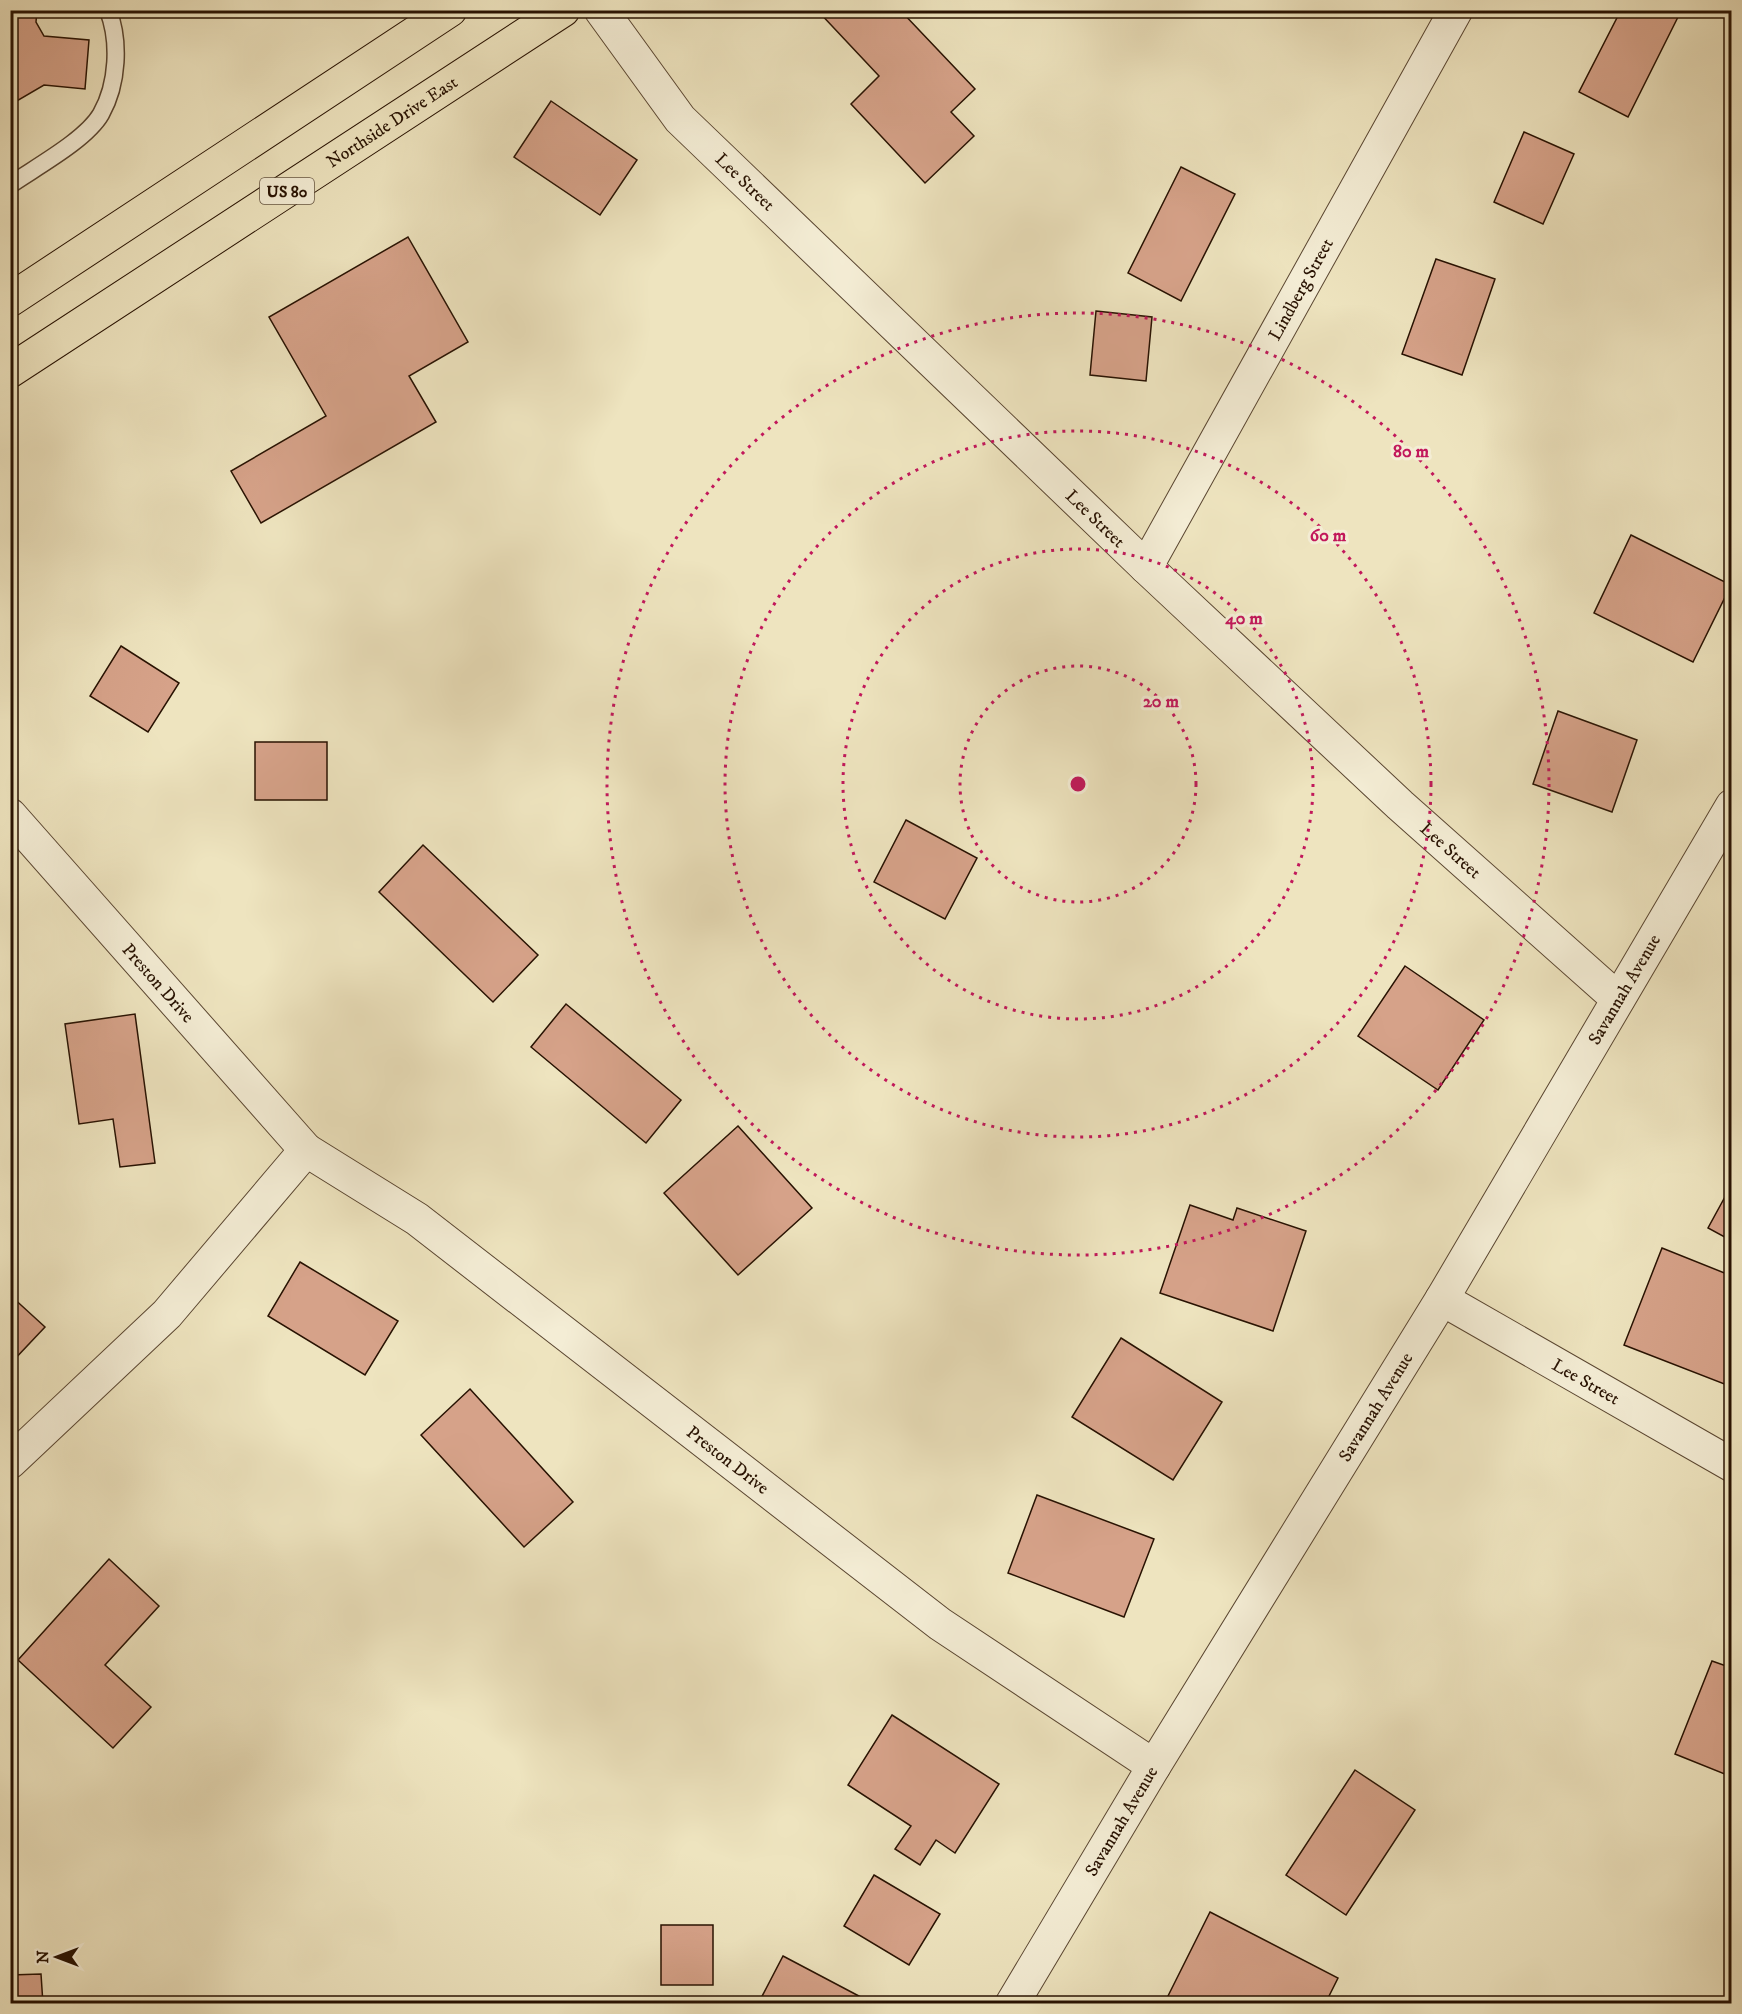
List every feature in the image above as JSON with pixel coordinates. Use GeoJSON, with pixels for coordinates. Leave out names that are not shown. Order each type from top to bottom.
{"type":"FeatureCollection","features":[{"type":"Feature","properties":{"kind":"main road"},"geometry":{"type":"LineString","coordinates":[[10,300],[450,10]]}},
{"type":"Feature","properties":{"kind":"main road","name":"Northside Drive East"},"geometry":{"type":"LineString","coordinates":[[10,371],[563,10]]}},
{"type":"Feature","properties":{"kind":"street","name":"Lee Street"},"geometry":{"type":"LineString","coordinates":[[601,10],[680,119],[1146,567],[1400,805],[1618,999]]}},
{"type":"Feature","properties":{"kind":"street","name":"Lindberg Street"},"geometry":{"type":"LineString","coordinates":[[1146,567],[1456,10]]}},
{"type":"Feature","properties":{"kind":"street","name":"Savannah Avenue"},"geometry":{"type":"LineString","coordinates":[[1012,2004],[1154,1766],[1442,1299],[1731,806]]}},
{"type":"Feature","properties":{"kind":"street","name":"Preston Drive"},"geometry":{"type":"LineString","coordinates":[[10,815],[306,1150],[417,1219],[940,1624],[1154,1766]]}},
{"type":"Feature","properties":{"kind":"street"},"geometry":{"type":"LineString","coordinates":[[10,1462],[167,1314],[306,1150]]}},
{"type":"Feature","properties":{"kind":"street","name":"Lee Street"},"geometry":{"type":"LineString","coordinates":[[1442,1299],[1731,1465]]}},
{"type":"Feature","properties":{"kind":"lane"},"geometry":{"type":"LineString","coordinates":[[10,185],[74,142],[101,114],[113,78],[118,44],[108,10]]}},
{"type":"Feature","properties":{"kind":"building"},"geometry":{"type":"Polygon","coordinates":[[[10,10],[37,10],[36,22],[44,36],[89,40],[85,89],[44,85],[10,105],[10,10]]]}},
{"type":"Feature","properties":{"kind":"building"},"geometry":{"type":"Polygon","coordinates":[[[817,10],[900,10],[975,89],[951,112],[974,136],[925,183],[851,104],[879,76],[817,10]]]}},
{"type":"Feature","properties":{"kind":"building"},"geometry":{"type":"Polygon","coordinates":[[[1621,10],[1681,11],[1628,117],[1579,92],[1621,10]]]}},
{"type":"Feature","properties":{"kind":"building"},"geometry":{"type":"Polygon","coordinates":[[[551,101],[637,160],[600,215],[514,157],[551,101]]]}},
{"type":"Feature","properties":{"kind":"building"},"geometry":{"type":"Polygon","coordinates":[[[1524,132],[1574,154],[1543,224],[1494,202],[1524,132]]]}},
{"type":"Feature","properties":{"kind":"building"},"geometry":{"type":"Polygon","coordinates":[[[1181,167],[1235,194],[1181,301],[1128,273],[1181,167]]]}},
{"type":"Feature","properties":{"kind":"building"},"geometry":{"type":"Polygon","coordinates":[[[408,237],[468,342],[409,376],[436,422],[261,523],[231,471],[326,416],[269,317],[408,237]]]}},
{"type":"Feature","properties":{"kind":"building"},"geometry":{"type":"Polygon","coordinates":[[[1436,259],[1495,279],[1462,375],[1402,354],[1436,259]]]}},
{"type":"Feature","properties":{"kind":"building"},"geometry":{"type":"Polygon","coordinates":[[[1096,311],[1152,317],[1146,381],[1090,375],[1096,311]]]}},
{"type":"Feature","properties":{"kind":"building"},"geometry":{"type":"Polygon","coordinates":[[[1631,535],[1731,585],[1693,662],[1594,613],[1631,535]]]}},
{"type":"Feature","properties":{"kind":"building"},"geometry":{"type":"Polygon","coordinates":[[[121,646],[179,683],[148,732],[90,696],[121,646]]]}},
{"type":"Feature","properties":{"kind":"building"},"geometry":{"type":"Polygon","coordinates":[[[1558,711],[1637,740],[1612,812],[1533,784],[1558,711]]]}},
{"type":"Feature","properties":{"kind":"building"},"geometry":{"type":"Polygon","coordinates":[[[255,742],[327,742],[327,800],[255,800],[255,742]]]}},
{"type":"Feature","properties":{"kind":"building"},"geometry":{"type":"Polygon","coordinates":[[[906,820],[977,858],[945,919],[874,882],[906,820]]]}},
{"type":"Feature","properties":{"kind":"building"},"geometry":{"type":"Polygon","coordinates":[[[423,845],[538,955],[493,1002],[379,892],[423,845]]]}},
{"type":"Feature","properties":{"kind":"building"},"geometry":{"type":"Polygon","coordinates":[[[1405,966],[1484,1020],[1438,1090],[1358,1036],[1405,966]]]}},
{"type":"Feature","properties":{"kind":"building"},"geometry":{"type":"Polygon","coordinates":[[[566,1004],[681,1100],[646,1143],[531,1047],[566,1004]]]}},
{"type":"Feature","properties":{"kind":"building"},"geometry":{"type":"Polygon","coordinates":[[[135,1014],[155,1163],[120,1167],[113,1119],[79,1124],[65,1024],[135,1014]]]}},
{"type":"Feature","properties":{"kind":"building"},"geometry":{"type":"Polygon","coordinates":[[[738,1126],[812,1208],[738,1275],[664,1193],[738,1126]]]}},
{"type":"Feature","properties":{"kind":"building"},"geometry":{"type":"Polygon","coordinates":[[[1732,1184],[1732,1241],[1708,1228],[1732,1184]]]}},
{"type":"Feature","properties":{"kind":"building"},"geometry":{"type":"Polygon","coordinates":[[[1190,1205],[1233,1220],[1237,1208],[1306,1231],[1273,1331],[1160,1293],[1190,1205]]]}},
{"type":"Feature","properties":{"kind":"building"},"geometry":{"type":"Polygon","coordinates":[[[1662,1248],[1732,1276],[1732,1387],[1624,1345],[1662,1248]]]}},
{"type":"Feature","properties":{"kind":"building"},"geometry":{"type":"Polygon","coordinates":[[[300,1262],[398,1321],[365,1375],[268,1316],[300,1262]]]}},
{"type":"Feature","properties":{"kind":"building"},"geometry":{"type":"Polygon","coordinates":[[[10,1295],[45,1327],[10,1364],[10,1295]]]}},
{"type":"Feature","properties":{"kind":"building"},"geometry":{"type":"Polygon","coordinates":[[[1121,1338],[1222,1402],[1173,1480],[1072,1417],[1121,1338]]]}},
{"type":"Feature","properties":{"kind":"building"},"geometry":{"type":"Polygon","coordinates":[[[470,1389],[573,1502],[524,1547],[421,1435],[470,1389]]]}},
{"type":"Feature","properties":{"kind":"building"},"geometry":{"type":"Polygon","coordinates":[[[1037,1495],[1154,1539],[1124,1617],[1008,1573],[1037,1495]]]}},
{"type":"Feature","properties":{"kind":"building"},"geometry":{"type":"Polygon","coordinates":[[[109,1559],[159,1606],[105,1665],[151,1707],[113,1748],[18,1660],[109,1559]]]}},
{"type":"Feature","properties":{"kind":"building"},"geometry":{"type":"Polygon","coordinates":[[[1712,1661],[1732,1668],[1732,1777],[1675,1754],[1712,1661]]]}},
{"type":"Feature","properties":{"kind":"building"},"geometry":{"type":"Polygon","coordinates":[[[892,1715],[999,1784],[955,1853],[936,1840],[920,1865],[895,1849],[911,1826],[848,1785],[892,1715]]]}},
{"type":"Feature","properties":{"kind":"building"},"geometry":{"type":"Polygon","coordinates":[[[1355,1770],[1415,1810],[1346,1915],[1286,1875],[1355,1770]]]}},
{"type":"Feature","properties":{"kind":"building"},"geometry":{"type":"Polygon","coordinates":[[[874,1875],[940,1914],[909,1965],[844,1926],[874,1875]]]}},
{"type":"Feature","properties":{"kind":"building"},"geometry":{"type":"Polygon","coordinates":[[[1210,1912],[1338,1978],[1325,2004],[1164,2004],[1210,1912]]]}},
{"type":"Feature","properties":{"kind":"building"},"geometry":{"type":"Polygon","coordinates":[[[661,1925],[713,1925],[713,1985],[661,1985],[661,1925]]]}},
{"type":"Feature","properties":{"kind":"building"},"geometry":{"type":"Polygon","coordinates":[[[783,1956],[874,2004],[758,2004],[783,1956]]]}},
{"type":"Feature","properties":{"kind":"building"},"geometry":{"type":"Polygon","coordinates":[[[41,1974],[43,2004],[10,2004],[10,1975],[41,1974]]]}}]}
